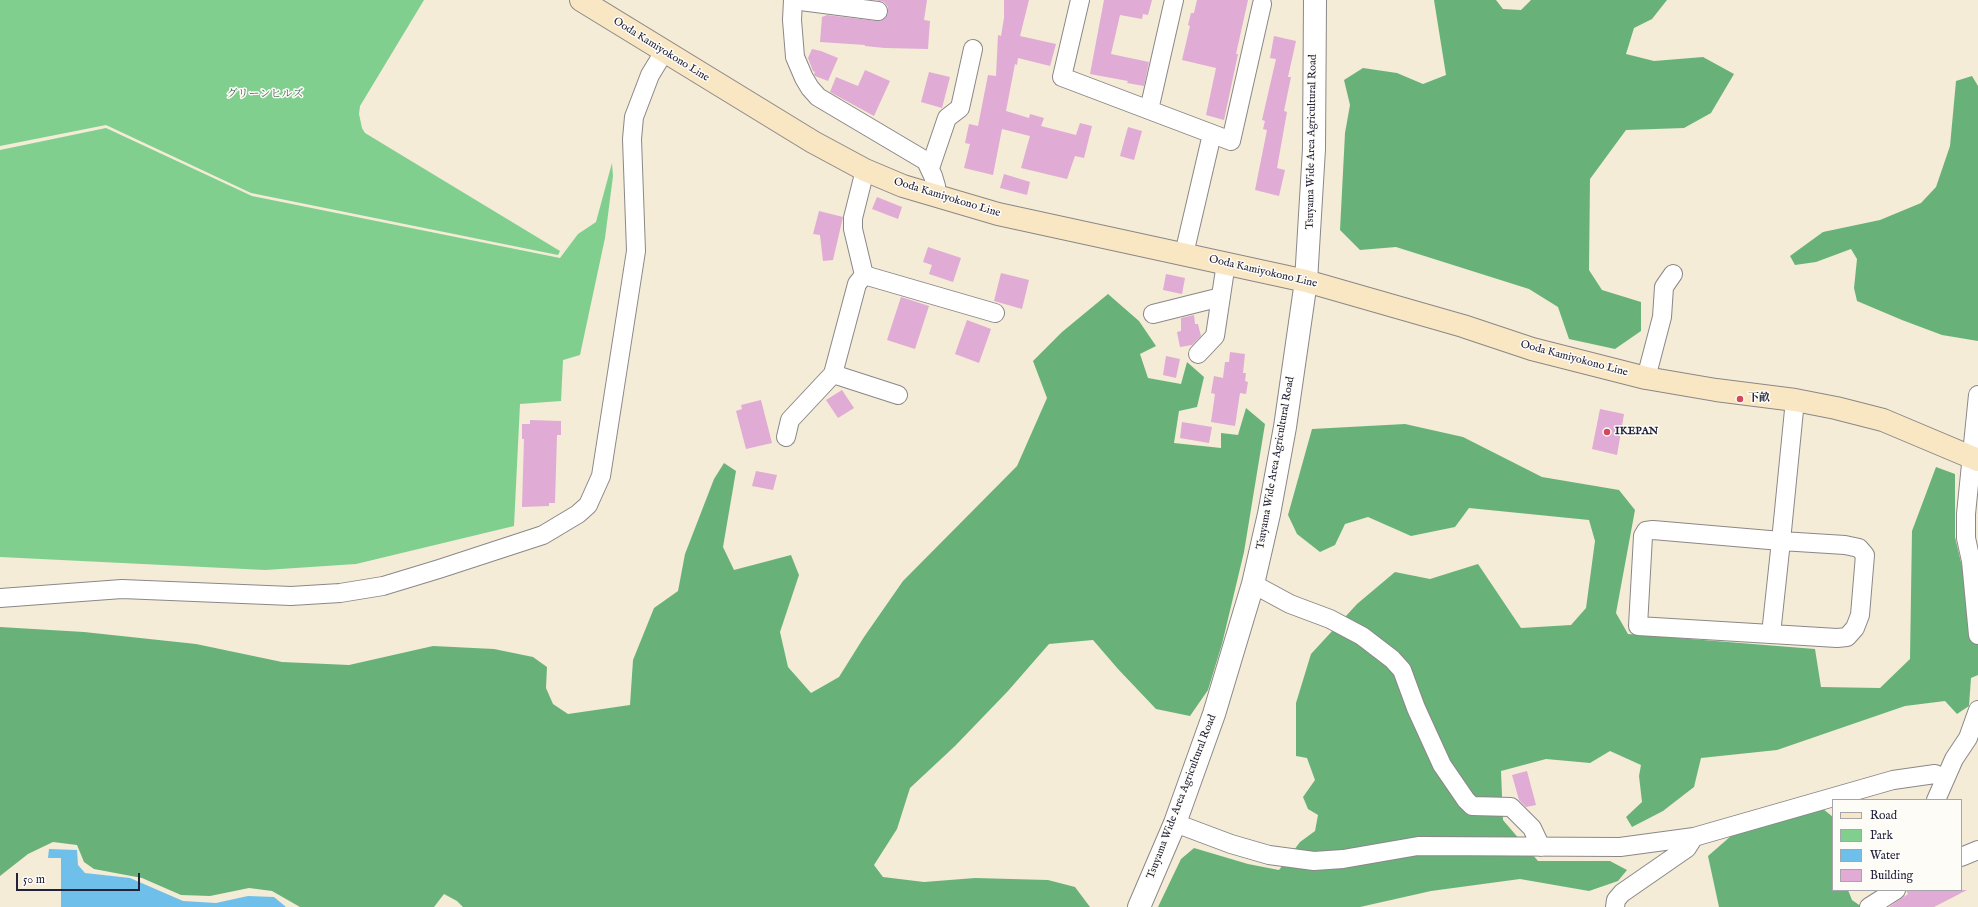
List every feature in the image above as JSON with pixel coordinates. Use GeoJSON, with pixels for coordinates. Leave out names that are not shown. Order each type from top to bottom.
{"type":"FeatureCollection","features":[{"type":"Feature","properties":{"kind":"main road","name":"Ooda Kamiyokono Line"},"geometry":{"type":"LineString","coordinates":[[580,0],[813,142],[864,170],[903,186],[998,214],[1306,281],[1463,326],[1532,349],[1646,378],[1716,390],[1794,400],[1883,420],[1974,459]]}},
{"type":"Feature","properties":{"kind":"street"},"geometry":{"type":"LineString","coordinates":[[878,11],[793,0],[792,20],[795,57],[804,78],[810,88],[818,96],[926,161],[936,186],[935,196]]}},
{"type":"Feature","properties":{"kind":"street"},"geometry":{"type":"LineString","coordinates":[[1080,0],[1062,78],[1231,141],[1262,4]]}},
{"type":"Feature","properties":{"kind":"street"},"geometry":{"type":"LineString","coordinates":[[1149,110],[1174,0]]}},
{"type":"Feature","properties":{"kind":"street","name":"Tsuyama Wide Area Agricultural Road"},"geometry":{"type":"LineString","coordinates":[[1139,907],[1175,822],[1214,714],[1252,584],[1268,514],[1285,427],[1306,281],[1314,149],[1315,0]]}},
{"type":"Feature","properties":{"kind":"street"},"geometry":{"type":"LineString","coordinates":[[930,168],[947,118],[960,108],[973,49]]}},
{"type":"Feature","properties":{"kind":"street"},"geometry":{"type":"LineString","coordinates":[[0,598],[122,589],[291,596],[340,592],[383,586],[543,535],[578,514],[588,504],[601,476],[636,251],[632,139],[634,117],[650,76],[664,52]]}},
{"type":"Feature","properties":{"kind":"street"},"geometry":{"type":"LineString","coordinates":[[1184,254],[1212,134]]}},
{"type":"Feature","properties":{"kind":"street"},"geometry":{"type":"LineString","coordinates":[[864,170],[853,218],[853,229],[864,275]]}},
{"type":"Feature","properties":{"kind":"street"},"geometry":{"type":"LineString","coordinates":[[1198,354],[1215,336],[1226,263]]}},
{"type":"Feature","properties":{"kind":"street"},"geometry":{"type":"LineString","coordinates":[[1646,378],[1662,317],[1664,287],[1672,274]]}},
{"type":"Feature","properties":{"kind":"street"},"geometry":{"type":"LineString","coordinates":[[864,275],[995,313]]}},
{"type":"Feature","properties":{"kind":"street"},"geometry":{"type":"LineString","coordinates":[[786,437],[790,420],[833,374],[857,284],[864,275]]}},
{"type":"Feature","properties":{"kind":"street"},"geometry":{"type":"LineString","coordinates":[[1153,314],[1220,297]]}},
{"type":"Feature","properties":{"kind":"street"},"geometry":{"type":"LineString","coordinates":[[833,374],[898,395]]}},
{"type":"Feature","properties":{"kind":"street"},"geometry":{"type":"LineString","coordinates":[[1978,395],[1974,459],[1966,514],[1966,538],[1971,561],[1978,635]]}},
{"type":"Feature","properties":{"kind":"street"},"geometry":{"type":"LineString","coordinates":[[1771,634],[1794,400]]}},
{"type":"Feature","properties":{"kind":"street"},"geometry":{"type":"LineString","coordinates":[[1653,530],[1859,548],[1865,555],[1860,614],[1855,628],[1847,637],[1837,638],[1771,634],[1638,626],[1643,536],[1646,531],[1653,530]]}},
{"type":"Feature","properties":{"kind":"street"},"geometry":{"type":"LineString","coordinates":[[1252,584],[1290,604],[1330,619],[1362,636],[1392,659],[1402,670],[1416,708],[1442,765],[1466,800],[1472,806],[1511,807],[1532,828],[1542,847]]}},
{"type":"Feature","properties":{"kind":"street"},"geometry":{"type":"LineString","coordinates":[[1936,799],[1945,778],[1968,738],[1978,710]]}},
{"type":"Feature","properties":{"kind":"street"},"geometry":{"type":"LineString","coordinates":[[1175,822],[1231,844],[1269,855],[1314,861],[1343,859],[1418,846],[1620,847],[1694,837],[1893,780],[1935,774],[1945,778]]}},
{"type":"Feature","properties":{"kind":"street"},"geometry":{"type":"LineString","coordinates":[[1615,907],[1616,900],[1622,893],[1687,848],[1694,837]]}},
{"type":"Feature","properties":{"kind":"street"},"geometry":{"type":"LineString","coordinates":[[1962,857],[1978,850]]}},
{"type":"Feature","properties":{"kind":"street"},"geometry":{"type":"LineString","coordinates":[[1869,907],[1894,891]]}},
{"type":"Feature","properties":{"kind":"green space","name":"グリーンヒルズ"},"geometry":{"type":"Polygon","coordinates":[[[0,0],[424,0],[360,106],[359,114],[362,128],[365,133],[560,251],[558,255],[251,193],[106,125],[0,146],[0,0]]]}},
{"type":"Feature","properties":{"kind":"green space"},"geometry":{"type":"Polygon","coordinates":[[[1434,0],[1496,0],[1503,9],[1521,10],[1531,0],[1667,0],[1652,19],[1634,28],[1626,54],[1654,61],[1703,57],[1734,74],[1711,113],[1684,128],[1626,130],[1590,179],[1589,270],[1602,290],[1641,302],[1641,331],[1615,349],[1569,339],[1558,307],[1529,289],[1396,247],[1360,250],[1340,230],[1345,133],[1350,105],[1344,80],[1363,68],[1397,73],[1423,84],[1446,75],[1434,0]]]}},
{"type":"Feature","properties":{"kind":"green space"},"geometry":{"type":"Polygon","coordinates":[[[1972,76],[1978,86],[1978,341],[1942,335],[1857,301],[1854,288],[1857,259],[1851,249],[1816,262],[1795,265],[1790,256],[1823,232],[1880,220],[1921,203],[1936,187],[1950,146],[1956,81],[1972,76]]]}},
{"type":"Feature","properties":{"kind":"green space"},"geometry":{"type":"Polygon","coordinates":[[[106,128],[252,196],[560,258],[578,234],[596,222],[612,163],[613,176],[605,238],[580,355],[563,360],[561,401],[520,404],[514,526],[356,564],[265,570],[0,557],[0,150],[106,128]]]}},
{"type":"Feature","properties":{"kind":"green space"},"geometry":{"type":"Polygon","coordinates":[[[1108,294],[1139,321],[1156,346],[1140,354],[1148,378],[1181,384],[1187,362],[1204,377],[1197,407],[1179,411],[1174,443],[1221,448],[1221,433],[1238,435],[1246,408],[1265,424],[1244,552],[1222,644],[1208,690],[1190,716],[1156,709],[1093,640],[1049,644],[1008,691],[955,746],[910,788],[897,829],[874,865],[883,877],[924,882],[975,878],[1048,880],[1075,887],[1090,907],[463,907],[457,901],[444,894],[434,907],[300,907],[272,891],[249,888],[210,896],[181,895],[142,878],[94,869],[84,862],[77,845],[53,842],[28,854],[0,876],[0,627],[84,632],[196,644],[282,662],[349,665],[433,646],[494,649],[533,657],[547,667],[546,688],[553,704],[568,714],[630,705],[633,660],[654,608],[678,591],[685,554],[714,479],[724,463],[736,471],[723,547],[734,570],[791,555],[799,575],[780,632],[788,667],[811,693],[839,677],[864,637],[903,581],[1017,466],[1047,398],[1033,361],[1062,332],[1108,294]]]}},
{"type":"Feature","properties":{"kind":"green space"},"geometry":{"type":"Polygon","coordinates":[[[1405,424],[1463,437],[1542,477],[1619,490],[1635,510],[1616,613],[1628,634],[1815,649],[1821,687],[1880,688],[1910,659],[1912,531],[1936,467],[1955,474],[1955,537],[1973,613],[1978,615],[1978,675],[1971,678],[1969,706],[1957,714],[1945,701],[1905,706],[1777,750],[1701,758],[1694,787],[1663,811],[1632,827],[1626,817],[1642,802],[1639,776],[1641,765],[1610,751],[1590,763],[1546,759],[1501,771],[1503,820],[1538,861],[1610,861],[1627,870],[1618,881],[1589,891],[1520,879],[1431,891],[1360,907],[1158,907],[1181,859],[1194,848],[1248,864],[1279,870],[1300,842],[1315,831],[1318,815],[1308,809],[1303,797],[1315,780],[1307,758],[1296,756],[1296,703],[1311,654],[1357,604],[1395,572],[1430,579],[1478,564],[1521,628],[1571,625],[1586,608],[1595,541],[1589,520],[1469,508],[1455,527],[1411,536],[1368,517],[1345,524],[1335,545],[1320,552],[1297,534],[1288,515],[1312,429],[1405,424]]]}},
{"type":"Feature","properties":{"kind":"green space"},"geometry":{"type":"Polygon","coordinates":[[[1817,804],[1832,816],[1832,891],[1848,891],[1852,900],[1862,907],[1719,907],[1708,856],[1731,836],[1817,804]]]}},
{"type":"Feature","properties":{"kind":"water"},"geometry":{"type":"Polygon","coordinates":[[[49,849],[77,850],[78,865],[85,873],[130,878],[183,901],[216,903],[248,896],[274,897],[286,907],[61,907],[61,858],[48,858],[49,849]]]}},
{"type":"Feature","properties":{"kind":"building"},"geometry":{"type":"Polygon","coordinates":[[[876,0],[927,0],[924,20],[930,21],[928,49],[885,48],[820,42],[822,17],[827,15],[877,21],[882,20],[888,13],[888,7],[884,2],[876,0]]]}},
{"type":"Feature","properties":{"kind":"building"},"geometry":{"type":"Polygon","coordinates":[[[1004,0],[1029,0],[1020,36],[1056,44],[1050,66],[1018,58],[1017,65],[1015,64],[1006,111],[1029,118],[1030,114],[1044,118],[1041,126],[1076,135],[1080,123],[1092,126],[1084,158],[1075,156],[1067,179],[1021,168],[1030,136],[1002,129],[993,175],[964,168],[970,144],[965,143],[969,124],[978,126],[988,75],[996,76],[998,35],[1001,36],[1004,18],[1004,0]]]}},
{"type":"Feature","properties":{"kind":"building"},"geometry":{"type":"Polygon","coordinates":[[[1104,0],[1152,0],[1148,15],[1143,14],[1142,19],[1120,15],[1111,54],[1149,62],[1144,86],[1127,83],[1128,81],[1090,74],[1104,0]]]}},
{"type":"Feature","properties":{"kind":"building"},"geometry":{"type":"Polygon","coordinates":[[[1197,0],[1248,0],[1224,120],[1206,115],[1216,68],[1182,60],[1190,26],[1188,25],[1191,13],[1194,13],[1197,0]]]}},
{"type":"Feature","properties":{"kind":"building"},"geometry":{"type":"Polygon","coordinates":[[[1274,36],[1296,41],[1288,77],[1291,77],[1284,111],[1287,112],[1277,168],[1285,170],[1279,196],[1255,190],[1267,130],[1263,129],[1265,121],[1262,120],[1276,59],[1270,58],[1274,36]]]}},
{"type":"Feature","properties":{"kind":"building"},"geometry":{"type":"Polygon","coordinates":[[[812,49],[838,58],[828,81],[815,76],[814,74],[815,72],[813,71],[808,58],[812,49]]]}},
{"type":"Feature","properties":{"kind":"building"},"geometry":{"type":"Polygon","coordinates":[[[865,70],[890,81],[874,116],[830,92],[836,77],[858,86],[865,70]]]}},
{"type":"Feature","properties":{"kind":"building"},"geometry":{"type":"Polygon","coordinates":[[[929,72],[950,77],[942,108],[921,102],[929,72]]]}},
{"type":"Feature","properties":{"kind":"building"},"geometry":{"type":"Polygon","coordinates":[[[1128,127],[1142,131],[1134,160],[1120,156],[1128,127]]]}},
{"type":"Feature","properties":{"kind":"building"},"geometry":{"type":"Polygon","coordinates":[[[1004,174],[1030,182],[1027,195],[1000,188],[1004,174]]]}},
{"type":"Feature","properties":{"kind":"building"},"geometry":{"type":"Polygon","coordinates":[[[877,197],[902,207],[898,219],[872,209],[877,197]]]}},
{"type":"Feature","properties":{"kind":"building"},"geometry":{"type":"Polygon","coordinates":[[[819,211],[843,217],[833,260],[823,261],[820,235],[813,234],[819,211]]]}},
{"type":"Feature","properties":{"kind":"building"},"geometry":{"type":"Polygon","coordinates":[[[928,247],[961,258],[953,282],[929,274],[932,265],[923,262],[928,247]]]}},
{"type":"Feature","properties":{"kind":"building"},"geometry":{"type":"Polygon","coordinates":[[[1001,273],[1029,280],[1022,309],[994,301],[1001,273]]]}},
{"type":"Feature","properties":{"kind":"building"},"geometry":{"type":"Polygon","coordinates":[[[1166,274],[1185,278],[1182,294],[1163,290],[1166,274]]]}},
{"type":"Feature","properties":{"kind":"building"},"geometry":{"type":"Polygon","coordinates":[[[901,297],[929,306],[915,349],[887,340],[901,297]]]}},
{"type":"Feature","properties":{"kind":"building"},"geometry":{"type":"Polygon","coordinates":[[[1194,315],[1195,324],[1198,324],[1201,336],[1192,345],[1180,347],[1177,332],[1181,331],[1181,318],[1194,315]]]}},
{"type":"Feature","properties":{"kind":"building"},"geometry":{"type":"Polygon","coordinates":[[[967,320],[991,329],[979,363],[955,354],[967,320]]]}},
{"type":"Feature","properties":{"kind":"building"},"geometry":{"type":"Polygon","coordinates":[[[1230,352],[1245,354],[1243,373],[1246,373],[1245,381],[1248,382],[1246,394],[1240,393],[1235,426],[1211,422],[1215,394],[1211,393],[1214,376],[1223,378],[1225,362],[1229,362],[1230,352]]]}},
{"type":"Feature","properties":{"kind":"building"},"geometry":{"type":"Polygon","coordinates":[[[1166,356],[1180,359],[1176,378],[1163,375],[1166,356]]]}},
{"type":"Feature","properties":{"kind":"building"},"geometry":{"type":"Polygon","coordinates":[[[842,390],[854,408],[838,418],[826,400],[842,390]]]}},
{"type":"Feature","properties":{"kind":"building"},"geometry":{"type":"Polygon","coordinates":[[[761,400],[772,443],[746,449],[736,411],[742,409],[741,405],[761,400]]]}},
{"type":"Feature","properties":{"kind":"building"},"geometry":{"type":"Polygon","coordinates":[[[1600,409],[1624,414],[1617,455],[1592,449],[1600,409]]]}},
{"type":"Feature","properties":{"kind":"building"},"geometry":{"type":"Polygon","coordinates":[[[530,420],[561,421],[561,435],[557,435],[555,503],[549,503],[549,506],[522,507],[524,439],[522,439],[522,424],[530,424],[530,420]]]}},
{"type":"Feature","properties":{"kind":"building"},"geometry":{"type":"Polygon","coordinates":[[[1182,422],[1212,427],[1209,443],[1180,438],[1182,422]]]}},
{"type":"Feature","properties":{"kind":"building"},"geometry":{"type":"Polygon","coordinates":[[[756,471],[777,475],[773,490],[752,486],[756,471]]]}},
{"type":"Feature","properties":{"kind":"building"},"geometry":{"type":"Polygon","coordinates":[[[1527,771],[1536,805],[1526,807],[1519,800],[1512,775],[1527,771]]]}},
{"type":"Feature","properties":{"kind":"building"},"geometry":{"type":"Polygon","coordinates":[[[1967,890],[1934,907],[1889,907],[1908,894],[1906,891],[1967,890]]]}},
{"type":"Feature","properties":{"kind":"place","name":"下畝"},"geometry":{"type":"Point","coordinates":[1740,399]}},
{"type":"Feature","properties":{"kind":"place","name":"IKEPAN"},"geometry":{"type":"Point","coordinates":[1607,432]}}]}
